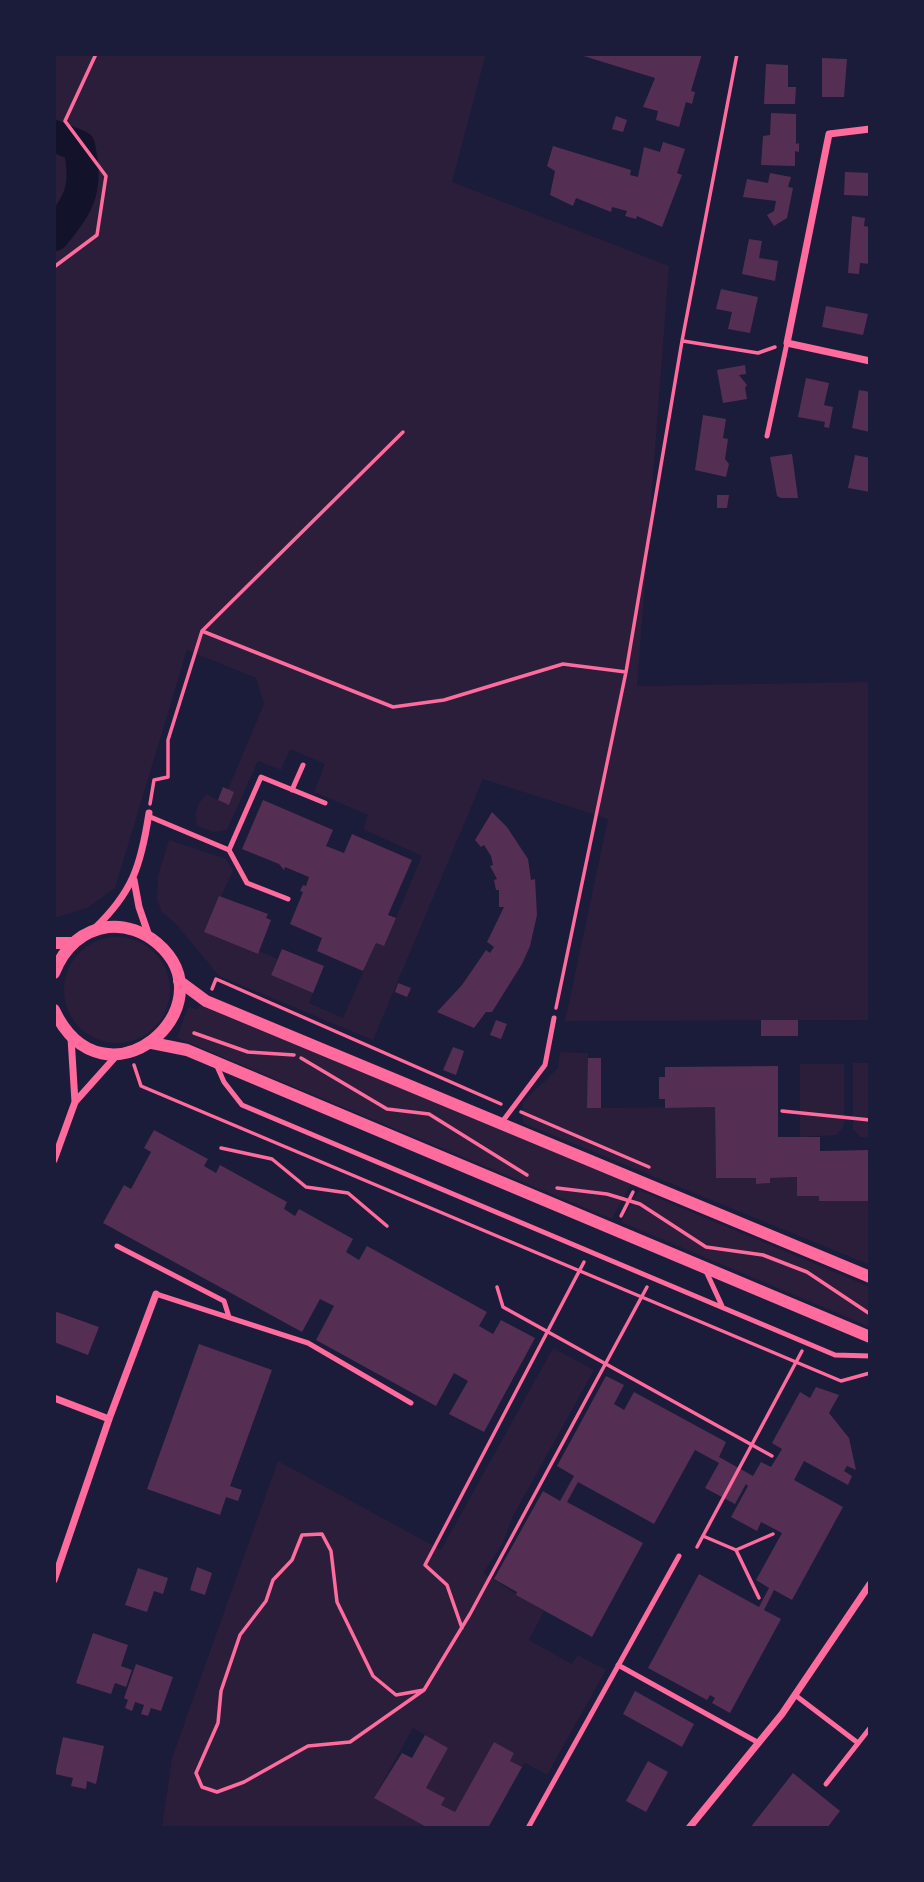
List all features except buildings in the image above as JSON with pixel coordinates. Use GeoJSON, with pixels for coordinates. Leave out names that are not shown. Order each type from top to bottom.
{"type":"FeatureCollection","features":[{"type":"Feature","properties":{"kind":"street"},"geometry":{"type":"LineString","coordinates":[[870,129],[829,134],[787,343],[870,361]]}},
{"type":"Feature","properties":{"kind":"street"},"geometry":{"type":"LineString","coordinates":[[54,972],[61,957],[73,943],[91,932],[118,906],[134,879],[149,814]]}},
{"type":"Feature","properties":{"kind":"street"},"geometry":{"type":"LineString","coordinates":[[134,879],[149,937]]}},
{"type":"Feature","properties":{"kind":"street"},"geometry":{"type":"LineString","coordinates":[[71,1038],[100,1053],[131,1053],[152,1043],[165,1031],[174,1016],[178,981],[173,964],[163,948],[149,937],[131,929],[110,927],[91,932]]}},
{"type":"Feature","properties":{"kind":"street"},"geometry":{"type":"LineString","coordinates":[[54,943],[73,943]]}},
{"type":"Feature","properties":{"kind":"street"},"geometry":{"type":"LineString","coordinates":[[178,981],[206,1001],[870,1277]]}},
{"type":"Feature","properties":{"kind":"street"},"geometry":{"type":"LineString","coordinates":[[54,1010],[71,1038],[75,1102]]}},
{"type":"Feature","properties":{"kind":"street"},"geometry":{"type":"LineString","coordinates":[[152,1043],[187,1050],[870,1336]]}},
{"type":"Feature","properties":{"kind":"street"},"geometry":{"type":"LineString","coordinates":[[54,1160],[75,1102],[117,1055]]}},
{"type":"Feature","properties":{"kind":"street"},"geometry":{"type":"LineString","coordinates":[[54,1580],[109,1419],[156,1294]]}},
{"type":"Feature","properties":{"kind":"street"},"geometry":{"type":"LineString","coordinates":[[54,1398],[109,1419]]}},
{"type":"Feature","properties":{"kind":"street"},"geometry":{"type":"LineString","coordinates":[[689,1828],[796,1695],[870,1584]]}},
{"type":"Feature","properties":{"kind":"lane"},"geometry":{"type":"LineString","coordinates":[[767,436],[787,343]]}},
{"type":"Feature","properties":{"kind":"lane"},"geometry":{"type":"LineString","coordinates":[[292,790],[303,765]]}},
{"type":"Feature","properties":{"kind":"lane"},"geometry":{"type":"LineString","coordinates":[[229,850],[261,776],[325,803]]}},
{"type":"Feature","properties":{"kind":"lane"},"geometry":{"type":"LineString","coordinates":[[149,814],[229,850],[247,883],[288,899]]}},
{"type":"Feature","properties":{"kind":"lane"},"geometry":{"type":"LineString","coordinates":[[502,1124],[545,1065],[554,1018]]}},
{"type":"Feature","properties":{"kind":"lane"},"geometry":{"type":"LineString","coordinates":[[215,1062],[224,1082],[242,1105],[835,1355],[870,1356]]}},
{"type":"Feature","properties":{"kind":"lane"},"geometry":{"type":"LineString","coordinates":[[117,1246],[224,1301],[229,1317]]}},
{"type":"Feature","properties":{"kind":"lane"},"geometry":{"type":"LineString","coordinates":[[704,1266],[722,1306]]}},
{"type":"Feature","properties":{"kind":"lane"},"geometry":{"type":"LineString","coordinates":[[156,1294],[308,1343],[411,1403]]}},
{"type":"Feature","properties":{"kind":"lane"},"geometry":{"type":"LineString","coordinates":[[528,1828],[679,1556]]}},
{"type":"Feature","properties":{"kind":"lane"},"geometry":{"type":"LineString","coordinates":[[618,1665],[759,1743]]}},
{"type":"Feature","properties":{"kind":"lane"},"geometry":{"type":"LineString","coordinates":[[796,1695],[858,1743]]}},
{"type":"Feature","properties":{"kind":"lane"},"geometry":{"type":"LineString","coordinates":[[827,1784],[870,1728]]}},
{"type":"Feature","properties":{"kind":"path"},"geometry":{"type":"LineString","coordinates":[[54,267],[97,235],[106,176],[65,121],[96,54]]}},
{"type":"Feature","properties":{"kind":"path"},"geometry":{"type":"LineString","coordinates":[[554,1018],[626,672],[682,341],[737,54]]}},
{"type":"Feature","properties":{"kind":"path"},"geometry":{"type":"LineString","coordinates":[[682,341],[758,353],[787,343]]}},
{"type":"Feature","properties":{"kind":"path"},"geometry":{"type":"LineString","coordinates":[[149,814],[154,780],[169,778],[168,740],[202,631],[403,432]]}},
{"type":"Feature","properties":{"kind":"path"},"geometry":{"type":"LineString","coordinates":[[202,631],[393,707],[444,700],[563,664],[626,672]]}},
{"type":"Feature","properties":{"kind":"path"},"geometry":{"type":"LineString","coordinates":[[206,1001],[216,979],[653,1169]]}},
{"type":"Feature","properties":{"kind":"path"},"geometry":{"type":"LineString","coordinates":[[194,1033],[248,1052],[292,1054],[324,1070],[387,1109],[429,1114],[532,1178]]}},
{"type":"Feature","properties":{"kind":"path"},"geometry":{"type":"LineString","coordinates":[[131,1053],[141,1086],[841,1381],[870,1373]]}},
{"type":"Feature","properties":{"kind":"path"},"geometry":{"type":"LineString","coordinates":[[782,1111],[870,1120]]}},
{"type":"Feature","properties":{"kind":"path"},"geometry":{"type":"LineString","coordinates":[[221,1148],[272,1159],[306,1187],[348,1193],[387,1226]]}},
{"type":"Feature","properties":{"kind":"path"},"geometry":{"type":"LineString","coordinates":[[544,1183],[557,1188],[607,1194],[640,1204],[706,1247],[763,1255],[807,1272],[870,1314]]}},
{"type":"Feature","properties":{"kind":"path"},"geometry":{"type":"LineString","coordinates":[[461,1628],[447,1585],[425,1565],[579,1271]]}},
{"type":"Feature","properties":{"kind":"path"},"geometry":{"type":"LineString","coordinates":[[497,1287],[503,1307],[772,1456]]}},
{"type":"Feature","properties":{"kind":"path"},"geometry":{"type":"LineString","coordinates":[[424,1690],[396,1695],[373,1676],[337,1602],[331,1552],[322,1534],[302,1535],[292,1560],[273,1580],[266,1601],[240,1635],[220,1692],[218,1723],[196,1773],[202,1787],[216,1792],[244,1783],[308,1746],[350,1742],[424,1690],[461,1628],[642,1297]]}},
{"type":"Feature","properties":{"kind":"path"},"geometry":{"type":"LineString","coordinates":[[697,1547],[807,1343]]}},
{"type":"Feature","properties":{"kind":"path"},"geometry":{"type":"LineString","coordinates":[[736,1550],[772,1534]]}},
{"type":"Feature","properties":{"kind":"path"},"geometry":{"type":"LineString","coordinates":[[703,1536],[736,1550],[759,1598]]}},
{"type":"Feature","properties":{"kind":"shaded area"},"geometry":{"type":"Polygon","coordinates":[[[54,54],[486,54],[452,182],[669,266],[637,686],[870,682],[870,1020],[565,1021],[608,819],[483,779],[373,1040],[219,976],[176,924],[162,912],[157,900],[158,876],[169,840],[226,859],[233,871],[204,932],[257,954],[259,951],[277,959],[271,975],[313,993],[309,1003],[343,1018],[376,943],[384,946],[422,856],[363,829],[368,815],[314,792],[325,764],[290,749],[281,770],[258,761],[227,830],[213,832],[197,826],[196,812],[206,794],[218,800],[223,787],[228,789],[264,704],[256,678],[187,650],[115,888],[87,908],[54,918],[54,54]]]}},
{"type":"Feature","properties":{"kind":"shaded area"},"geometry":{"type":"Polygon","coordinates":[[[117,937],[137,941],[154,953],[166,970],[170,990],[166,1010],[154,1027],[137,1039],[117,1043],[97,1039],[80,1027],[68,1010],[64,990],[68,970],[80,953],[97,941],[117,937]]]}},
{"type":"Feature","properties":{"kind":"shaded area"},"geometry":{"type":"Polygon","coordinates":[[[200,1005],[631,1184],[612,1219],[177,1038],[188,1007],[198,1009],[200,1005]]]}},
{"type":"Feature","properties":{"kind":"shaded area"},"geometry":{"type":"Polygon","coordinates":[[[560,1052],[588,1053],[588,1108],[715,1107],[716,1178],[756,1178],[757,1184],[770,1183],[770,1178],[797,1177],[797,1196],[819,1196],[820,1201],[870,1201],[870,1265],[523,1123],[523,1102],[558,1068],[560,1052]]]}},
{"type":"Feature","properties":{"kind":"shaded area"},"geometry":{"type":"Polygon","coordinates":[[[853,1063],[870,1063],[870,1138],[860,1137],[853,1129],[853,1063]]]}},
{"type":"Feature","properties":{"kind":"shaded area"},"geometry":{"type":"Polygon","coordinates":[[[800,1064],[844,1064],[844,1126],[837,1135],[800,1137],[800,1064]]]}},
{"type":"Feature","properties":{"kind":"shaded area"},"geometry":{"type":"Polygon","coordinates":[[[639,1190],[870,1287],[870,1327],[621,1222],[639,1190]]]}},
{"type":"Feature","properties":{"kind":"shaded area"},"geometry":{"type":"Polygon","coordinates":[[[553,1348],[594,1370],[512,1518],[503,1543],[483,1573],[544,1611],[529,1640],[572,1664],[578,1655],[606,1670],[547,1775],[525,1763],[522,1767],[510,1761],[514,1753],[494,1742],[455,1812],[441,1805],[444,1798],[426,1788],[448,1748],[413,1728],[374,1798],[428,1828],[162,1828],[172,1758],[278,1461],[441,1550],[553,1348]]]}},
{"type":"Feature","properties":{"kind":"waterway"},"geometry":{"type":"LineString","coordinates":[[54,136],[79,146],[83,173],[76,203],[54,235]]}}]}
